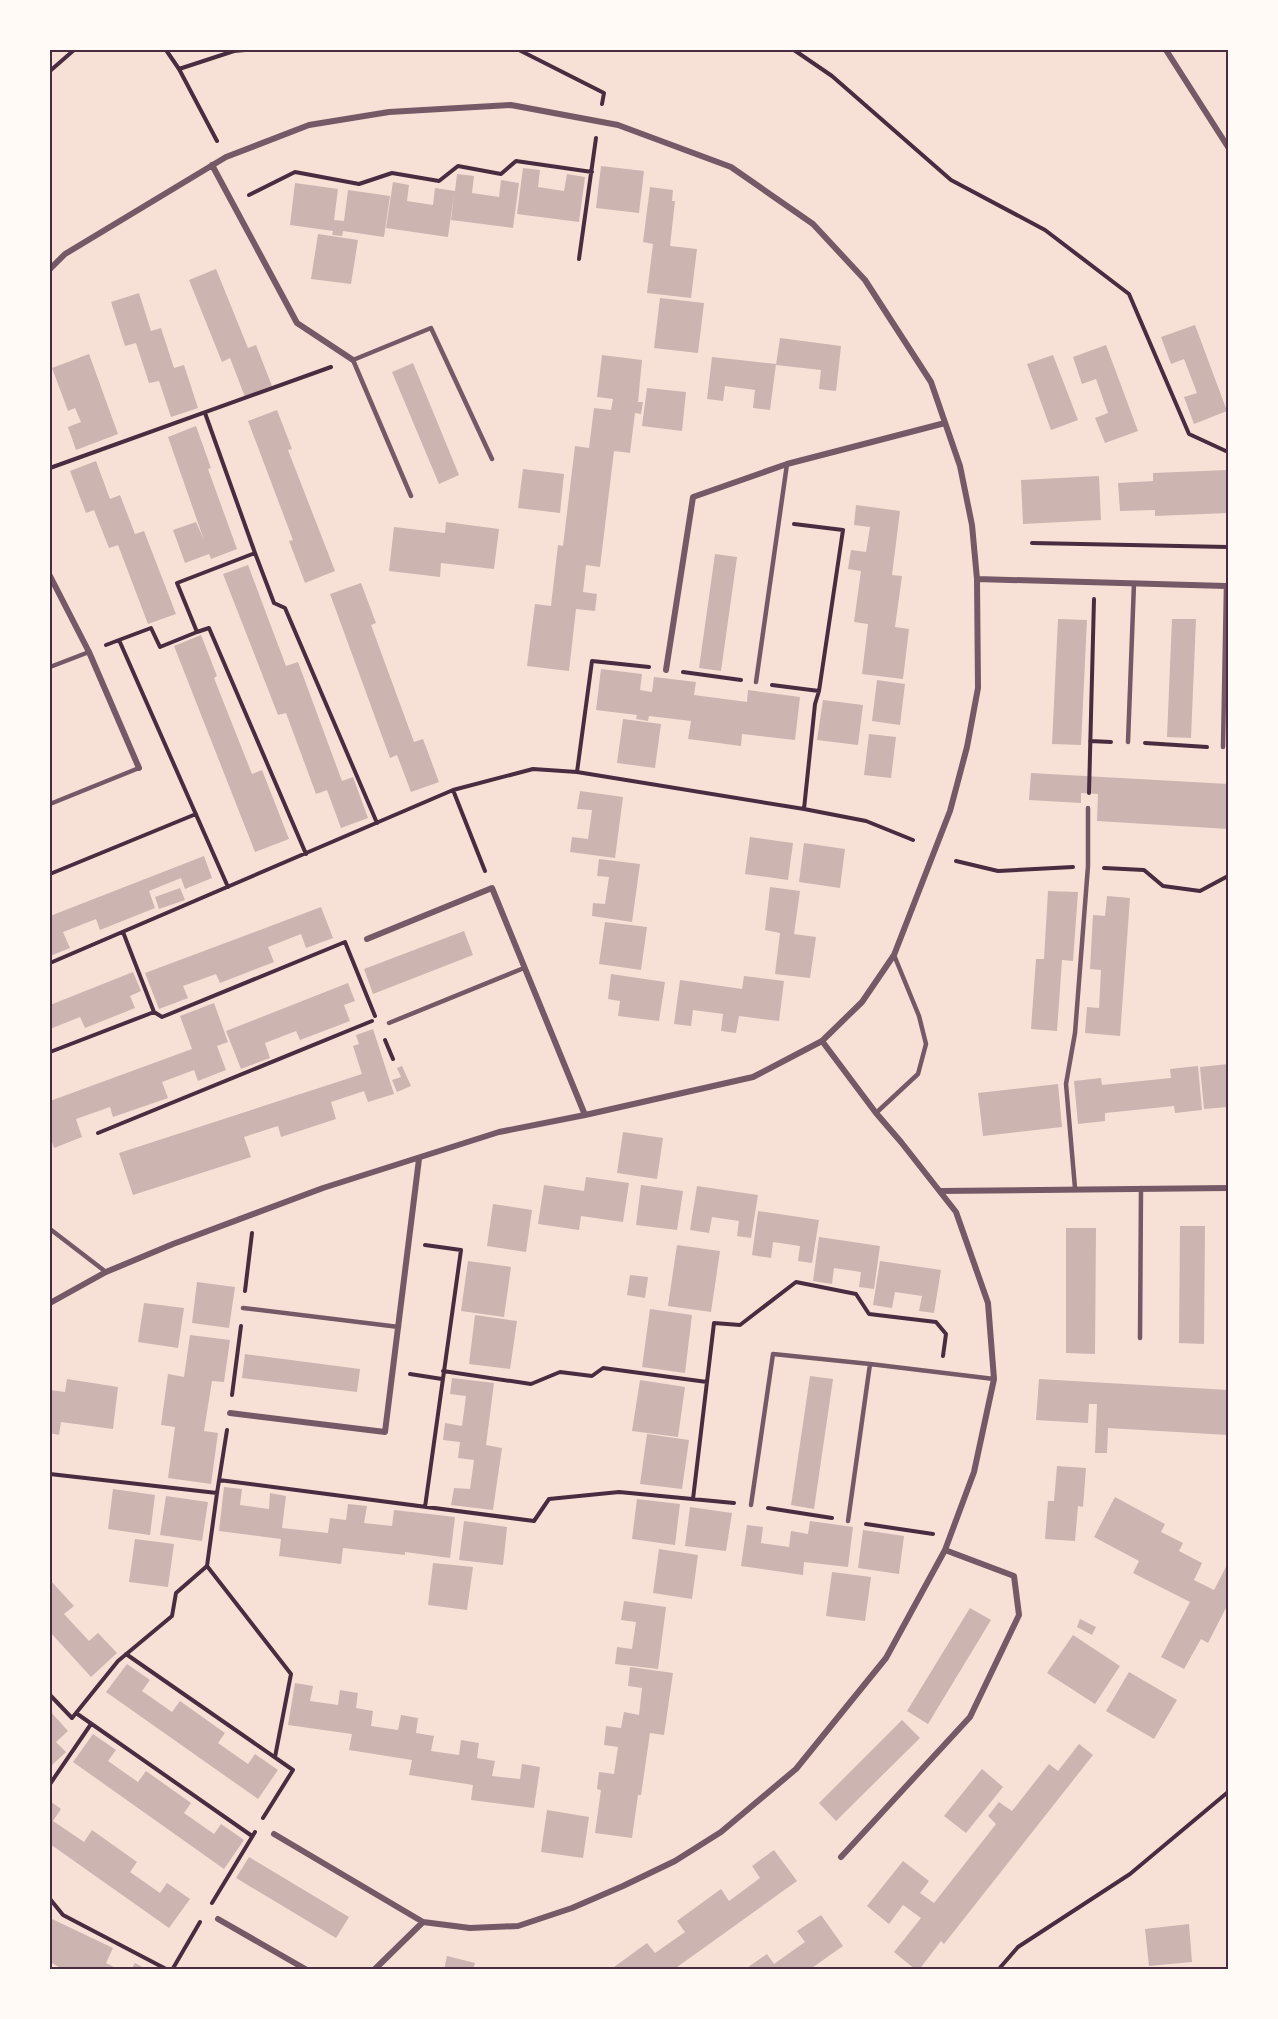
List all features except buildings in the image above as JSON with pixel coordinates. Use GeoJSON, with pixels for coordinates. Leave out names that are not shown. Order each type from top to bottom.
{"type":"FeatureCollection","features":[{"type":"Feature","properties":{"kind":"street"},"geometry":{"type":"LineString","coordinates":[[1166,50],[1228,147]]}},
{"type":"Feature","properties":{"kind":"street"},"geometry":{"type":"LineString","coordinates":[[50,269],[65,254],[226,157],[309,125],[389,112],[512,105],[618,125],[731,167],[813,224],[865,280],[931,382],[960,466],[972,525],[977,579],[978,688],[967,747],[950,812],[894,955],[862,1002],[822,1041],[753,1077],[499,1132],[323,1188],[173,1244],[106,1272],[50,1303]]}},
{"type":"Feature","properties":{"kind":"street"},"geometry":{"type":"LineString","coordinates":[[212,165],[297,323],[352,360]]}},
{"type":"Feature","properties":{"kind":"street"},"geometry":{"type":"LineString","coordinates":[[666,670],[693,497],[787,464],[945,423]]}},
{"type":"Feature","properties":{"kind":"street"},"geometry":{"type":"LineString","coordinates":[[50,576],[89,652],[139,768]]}},
{"type":"Feature","properties":{"kind":"street"},"geometry":{"type":"LineString","coordinates":[[977,579],[1226,586]]}},
{"type":"Feature","properties":{"kind":"street"},"geometry":{"type":"LineString","coordinates":[[367,939],[492,888],[585,1115]]}},
{"type":"Feature","properties":{"kind":"street"},"geometry":{"type":"LineString","coordinates":[[274,1834],[423,1922],[470,1928],[518,1926],[572,1908],[623,1886],[675,1861],[721,1832],[796,1769],[886,1658],[945,1550],[974,1472],[994,1379],[988,1303],[956,1212],[876,1113],[822,1041]]}},
{"type":"Feature","properties":{"kind":"street"},"geometry":{"type":"LineString","coordinates":[[230,1413],[386,1432],[419,1159]]}},
{"type":"Feature","properties":{"kind":"street"},"geometry":{"type":"LineString","coordinates":[[940,1191],[1228,1188]]}},
{"type":"Feature","properties":{"kind":"street"},"geometry":{"type":"LineString","coordinates":[[841,1857],[970,1717],[1019,1615],[1014,1576],[945,1550]]}},
{"type":"Feature","properties":{"kind":"street"},"geometry":{"type":"LineString","coordinates":[[218,1919],[307,1970]]}},
{"type":"Feature","properties":{"kind":"street"},"geometry":{"type":"LineString","coordinates":[[374,1970],[423,1922]]}},
{"type":"Feature","properties":{"kind":"lane"},"geometry":{"type":"LineString","coordinates":[[411,496],[352,360],[431,328],[492,459]]}},
{"type":"Feature","properties":{"kind":"lane"},"geometry":{"type":"LineString","coordinates":[[756,682],[787,464]]}},
{"type":"Feature","properties":{"kind":"lane"},"geometry":{"type":"LineString","coordinates":[[1128,742],[1134,583]]}},
{"type":"Feature","properties":{"kind":"lane"},"geometry":{"type":"LineString","coordinates":[[1223,747],[1226,586]]}},
{"type":"Feature","properties":{"kind":"lane"},"geometry":{"type":"LineString","coordinates":[[50,667],[89,652]]}},
{"type":"Feature","properties":{"kind":"lane"},"geometry":{"type":"LineString","coordinates":[[50,804],[139,768]]}},
{"type":"Feature","properties":{"kind":"lane"},"geometry":{"type":"LineString","coordinates":[[1075,1188],[1066,1084],[1076,1033],[1088,866],[1088,808]]}},
{"type":"Feature","properties":{"kind":"lane"},"geometry":{"type":"LineString","coordinates":[[876,1113],[918,1074],[926,1044],[919,1016],[894,955]]}},
{"type":"Feature","properties":{"kind":"lane"},"geometry":{"type":"LineString","coordinates":[[389,1023],[524,968]]}},
{"type":"Feature","properties":{"kind":"lane"},"geometry":{"type":"LineString","coordinates":[[1140,1338],[1141,1188]]}},
{"type":"Feature","properties":{"kind":"lane"},"geometry":{"type":"LineString","coordinates":[[50,1229],[106,1272]]}},
{"type":"Feature","properties":{"kind":"lane"},"geometry":{"type":"LineString","coordinates":[[243,1308],[399,1327]]}},
{"type":"Feature","properties":{"kind":"lane"},"geometry":{"type":"LineString","coordinates":[[751,1505],[773,1354],[994,1379]]}},
{"type":"Feature","properties":{"kind":"lane"},"geometry":{"type":"LineString","coordinates":[[848,1521],[870,1364]]}},
{"type":"Feature","properties":{"kind":"path"},"geometry":{"type":"LineString","coordinates":[[50,71],[74,50]]}},
{"type":"Feature","properties":{"kind":"path"},"geometry":{"type":"LineString","coordinates":[[166,50],[179,69],[226,157]]}},
{"type":"Feature","properties":{"kind":"path"},"geometry":{"type":"LineString","coordinates":[[179,69],[234,51],[245,50]]}},
{"type":"Feature","properties":{"kind":"path"},"geometry":{"type":"LineString","coordinates":[[519,50],[604,93],[598,121]]}},
{"type":"Feature","properties":{"kind":"path"},"geometry":{"type":"LineString","coordinates":[[794,50],[832,76],[951,180],[1045,230],[1129,294],[1189,434],[1228,452]]}},
{"type":"Feature","properties":{"kind":"path"},"geometry":{"type":"LineString","coordinates":[[579,259],[596,149]]}},
{"type":"Feature","properties":{"kind":"path"},"geometry":{"type":"LineString","coordinates":[[233,204],[295,172],[359,184],[392,173],[439,181],[458,166],[501,174],[516,161],[592,172]]}},
{"type":"Feature","properties":{"kind":"path"},"geometry":{"type":"LineString","coordinates":[[50,468],[352,360]]}},
{"type":"Feature","properties":{"kind":"path"},"geometry":{"type":"LineString","coordinates":[[205,413],[274,603],[285,608],[377,823]]}},
{"type":"Feature","properties":{"kind":"path"},"geometry":{"type":"LineString","coordinates":[[778,522],[843,530],[819,692],[815,704],[804,809]]}},
{"type":"Feature","properties":{"kind":"path"},"geometry":{"type":"LineString","coordinates":[[1032,543],[1228,547]]}},
{"type":"Feature","properties":{"kind":"path"},"geometry":{"type":"LineString","coordinates":[[197,632],[177,583],[255,553]]}},
{"type":"Feature","properties":{"kind":"path"},"geometry":{"type":"LineString","coordinates":[[1088,808],[1095,582]]}},
{"type":"Feature","properties":{"kind":"path"},"geometry":{"type":"LineString","coordinates":[[89,652],[151,628],[160,647],[209,628],[306,854]]}},
{"type":"Feature","properties":{"kind":"path"},"geometry":{"type":"LineString","coordinates":[[118,640],[228,887]]}},
{"type":"Feature","properties":{"kind":"path"},"geometry":{"type":"LineString","coordinates":[[1090,741],[1223,747]]}},
{"type":"Feature","properties":{"kind":"path"},"geometry":{"type":"LineString","coordinates":[[50,963],[453,790],[533,769],[577,772],[804,809],[866,821],[913,840]]}},
{"type":"Feature","properties":{"kind":"path"},"geometry":{"type":"LineString","coordinates":[[453,790],[492,888]]}},
{"type":"Feature","properties":{"kind":"path"},"geometry":{"type":"LineString","coordinates":[[50,874],[196,814]]}},
{"type":"Feature","properties":{"kind":"path"},"geometry":{"type":"LineString","coordinates":[[123,932],[154,1011],[162,1017],[345,942],[376,1020]]}},
{"type":"Feature","properties":{"kind":"path"},"geometry":{"type":"LineString","coordinates":[[50,1052],[154,1011]]}},
{"type":"Feature","properties":{"kind":"path"},"geometry":{"type":"LineString","coordinates":[[98,1133],[376,1020],[389,1023]]}},
{"type":"Feature","properties":{"kind":"path"},"geometry":{"type":"LineString","coordinates":[[385,1040],[393,1059]]}},
{"type":"Feature","properties":{"kind":"path"},"geometry":{"type":"LineString","coordinates":[[409,1243],[461,1250],[425,1507]]}},
{"type":"Feature","properties":{"kind":"path"},"geometry":{"type":"LineString","coordinates":[[443,1371],[531,1384],[560,1372],[592,1376],[603,1368],[707,1382]]}},
{"type":"Feature","properties":{"kind":"path"},"geometry":{"type":"LineString","coordinates":[[393,1372],[442,1379]]}},
{"type":"Feature","properties":{"kind":"path"},"geometry":{"type":"LineString","coordinates":[[50,1695],[72,1718],[118,1661],[172,1616],[176,1593],[207,1566],[230,1413]]}},
{"type":"Feature","properties":{"kind":"path"},"geometry":{"type":"LineString","coordinates":[[50,1474],[217,1493]]}},
{"type":"Feature","properties":{"kind":"path"},"geometry":{"type":"LineString","coordinates":[[219,1480],[534,1521],[549,1499],[619,1492],[751,1505],[951,1536]]}},
{"type":"Feature","properties":{"kind":"path"},"geometry":{"type":"LineString","coordinates":[[207,1566],[291,1674],[274,1756]]}},
{"type":"Feature","properties":{"kind":"path"},"geometry":{"type":"LineString","coordinates":[[126,1654],[293,1770],[209,1908]]}},
{"type":"Feature","properties":{"kind":"path"},"geometry":{"type":"LineString","coordinates":[[76,1713],[252,1836]]}},
{"type":"Feature","properties":{"kind":"path"},"geometry":{"type":"LineString","coordinates":[[50,1784],[91,1724]]}},
{"type":"Feature","properties":{"kind":"path"},"geometry":{"type":"LineString","coordinates":[[998,1970],[1018,1947],[1130,1874],[1228,1792]]}},
{"type":"Feature","properties":{"kind":"path"},"geometry":{"type":"LineString","coordinates":[[50,1899],[63,1915],[170,1970],[203,1918]]}}]}
